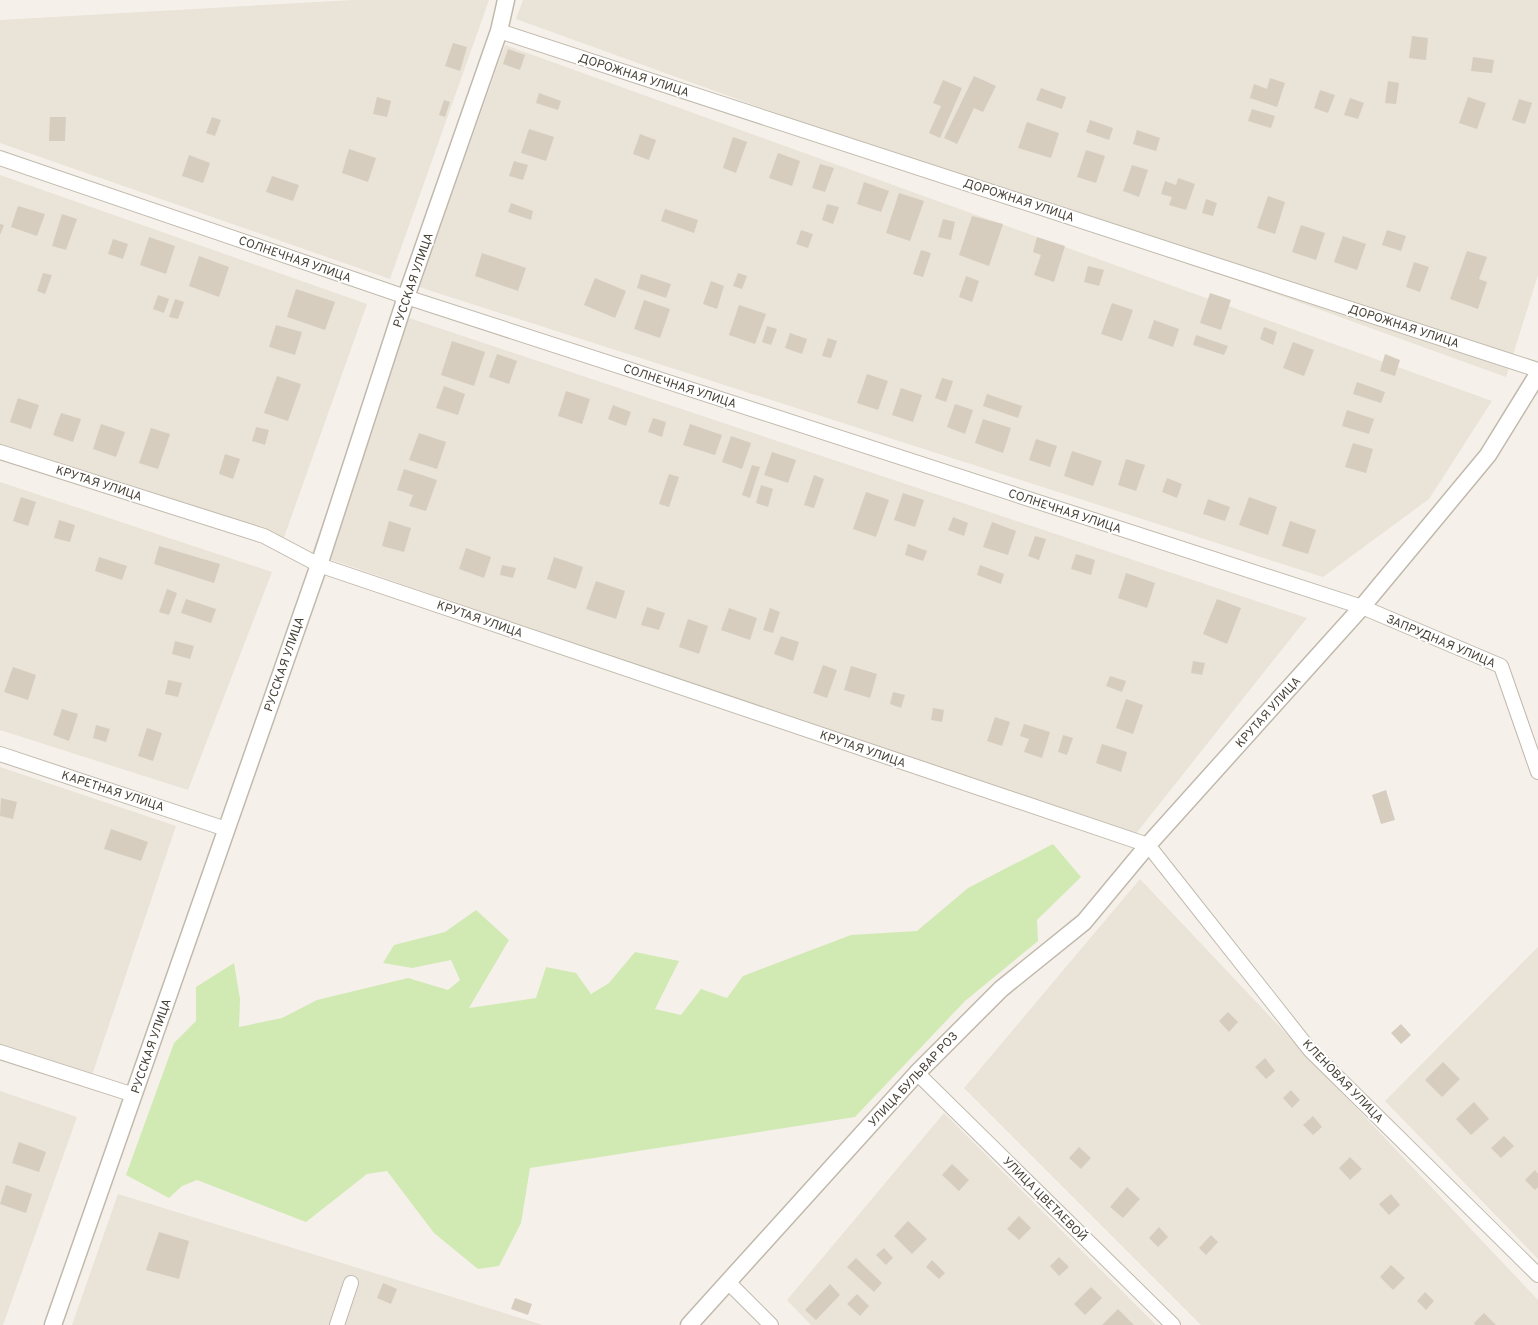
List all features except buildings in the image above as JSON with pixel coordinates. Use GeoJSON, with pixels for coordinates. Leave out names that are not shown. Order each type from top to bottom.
{"type":"FeatureCollection","features":[{"type":"Feature","properties":{"kind":"street","name":"РУССКАЯ УЛИЦА"},"geometry":{"type":"LineString","coordinates":[[53,1325],[319,565],[406,298],[499,31],[506,0]]}},
{"type":"Feature","properties":{"kind":"street","name":"ДОРОЖНАЯ УЛИЦА"},"geometry":{"type":"LineString","coordinates":[[499,31],[1538,370]]}},
{"type":"Feature","properties":{"kind":"street","name":"СОЛНЕЧНАЯ УЛИЦА"},"geometry":{"type":"LineString","coordinates":[[0,158],[406,298],[1362,607]]}},
{"type":"Feature","properties":{"kind":"street","name":"КРУТАЯ УЛИЦА"},"geometry":{"type":"LineString","coordinates":[[0,452],[264,536],[319,565],[1148,845],[1362,607],[1488,455],[1538,374]]}},
{"type":"Feature","properties":{"kind":"street","name":"ЗАПРУДНАЯ УЛИЦА"},"geometry":{"type":"LineString","coordinates":[[1362,607],[1501,666],[1538,772]]}},
{"type":"Feature","properties":{"kind":"street","name":"КАРЕТНАЯ УЛИЦА"},"geometry":{"type":"LineString","coordinates":[[0,754],[226,829]]}},
{"type":"Feature","properties":{"kind":"street","name":"УЛИЦА БУЛЬВАР РОЗ"},"geometry":{"type":"LineString","coordinates":[[689,1325],[917,1073],[1001,988],[1084,922],[1148,845]]}},
{"type":"Feature","properties":{"kind":"street","name":"КЛЕНОВАЯ УЛИЦА"},"geometry":{"type":"LineString","coordinates":[[1148,845],[1310,1050],[1538,1275]]}},
{"type":"Feature","properties":{"kind":"street"},"geometry":{"type":"LineString","coordinates":[[0,1052],[134,1094]]}},
{"type":"Feature","properties":{"kind":"street","name":"УЛИЦА ЦВЕТАЕВОЙ"},"geometry":{"type":"LineString","coordinates":[[917,1073],[1173,1325]]}},
{"type":"Feature","properties":{"kind":"street"},"geometry":{"type":"LineString","coordinates":[[728,1282],[772,1325]]}},
{"type":"Feature","properties":{"kind":"street"},"geometry":{"type":"LineString","coordinates":[[337,1325],[351,1283]]}},
{"type":"Feature","properties":{"kind":"shaded area"},"geometry":{"type":"Polygon","coordinates":[[[353,0],[489,0],[390,279],[0,143],[0,20],[353,0]]]}},
{"type":"Feature","properties":{"kind":"shaded area"},"geometry":{"type":"Polygon","coordinates":[[[523,0],[1538,0],[1538,275],[1506,377],[516,19],[523,0]]]}},
{"type":"Feature","properties":{"kind":"shaded area"},"geometry":{"type":"Polygon","coordinates":[[[505,45],[1492,401],[1429,499],[1323,577],[419,287],[505,45]]]}},
{"type":"Feature","properties":{"kind":"shaded area"},"geometry":{"type":"Polygon","coordinates":[[[0,175],[367,304],[282,543],[0,448],[0,175]]]}},
{"type":"Feature","properties":{"kind":"shaded area"},"geometry":{"type":"Polygon","coordinates":[[[397,314],[1307,618],[1134,836],[312,553],[397,314]]]}},
{"type":"Feature","properties":{"kind":"shaded area"},"geometry":{"type":"Polygon","coordinates":[[[0,482],[272,572],[188,790],[0,730],[0,482]]]}},
{"type":"Feature","properties":{"kind":"shaded area"},"geometry":{"type":"Polygon","coordinates":[[[0,767],[176,826],[88,1087],[0,1058],[0,767]]]}},
{"type":"Feature","properties":{"kind":"shaded area"},"geometry":{"type":"Polygon","coordinates":[[[1140,879],[1538,1300],[1538,1325],[1201,1325],[964,1088],[1140,879]]]}},
{"type":"Feature","properties":{"kind":"shaded area"},"geometry":{"type":"Polygon","coordinates":[[[1538,947],[1538,1259],[1385,1101],[1538,947]]]}},
{"type":"Feature","properties":{"kind":"shaded area"},"geometry":{"type":"Polygon","coordinates":[[[0,1091],[77,1117],[3,1325],[0,1325],[0,1091]]]}},
{"type":"Feature","properties":{"kind":"shaded area"},"geometry":{"type":"Polygon","coordinates":[[[944,1113],[1156,1325],[811,1325],[787,1300],[944,1113]]]}},
{"type":"Feature","properties":{"kind":"shaded area"},"geometry":{"type":"Polygon","coordinates":[[[118,1194],[543,1325],[72,1325],[118,1194]]]}},
{"type":"Feature","properties":{"kind":"green space"},"geometry":{"type":"Polygon","coordinates":[[[1053,844],[1081,877],[1037,920],[1038,941],[965,1001],[855,1117],[530,1168],[521,1223],[499,1266],[478,1269],[434,1233],[387,1171],[367,1174],[306,1222],[197,1180],[182,1186],[169,1198],[126,1175],[174,1043],[196,1021],[196,987],[234,963],[240,999],[239,1027],[282,1018],[317,1000],[408,978],[448,990],[460,980],[451,960],[412,968],[383,963],[394,945],[445,932],[476,910],[509,940],[469,1008],[536,998],[546,967],[576,973],[591,994],[609,983],[635,952],[679,961],[655,1009],[681,1015],[701,989],[727,998],[743,976],[851,935],[917,931],[968,888],[1053,844]]]}}]}
